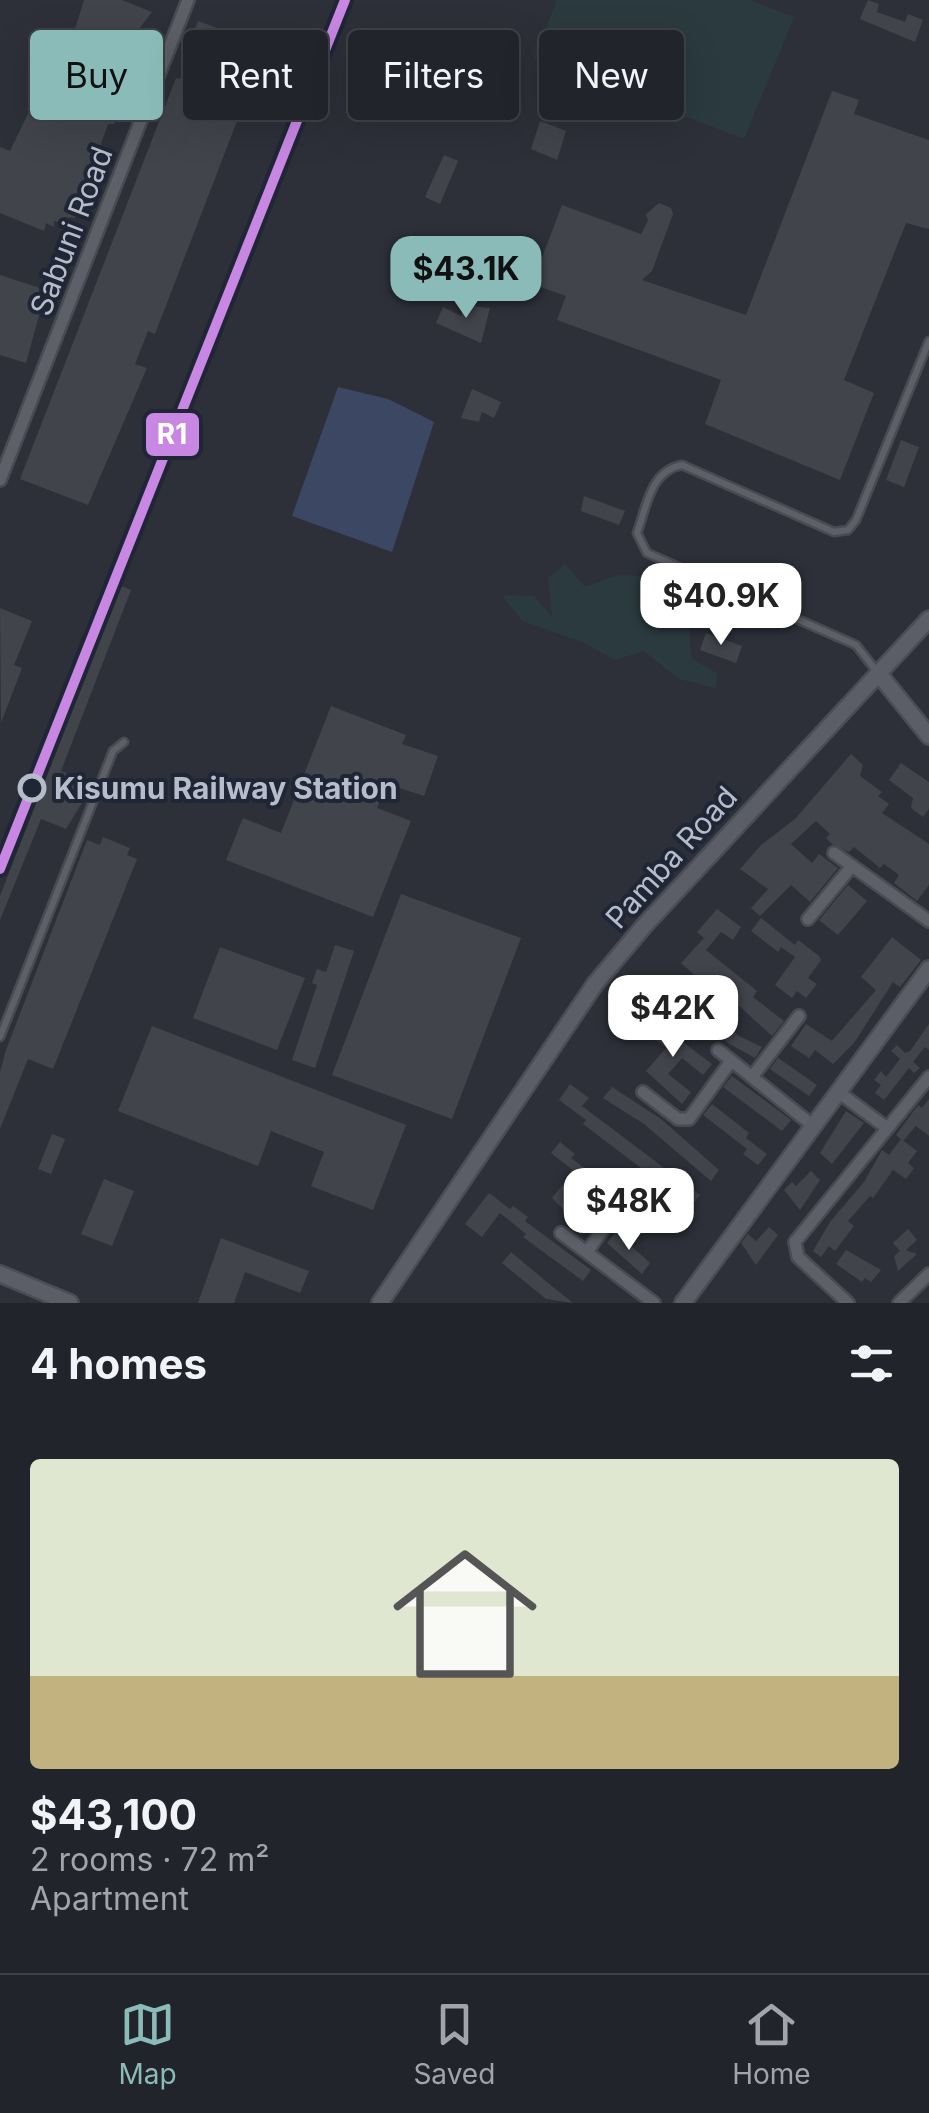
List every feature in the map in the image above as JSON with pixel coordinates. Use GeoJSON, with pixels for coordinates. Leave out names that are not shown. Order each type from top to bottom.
{"type":"FeatureCollection","features":[{"type":"Feature","properties":{"kind":"main road","name":"Pamba Road"},"geometry":{"type":"LineString","coordinates":[[380,1303],[595,984],[929,619]]}},
{"type":"Feature","properties":{"kind":"main road"},"geometry":{"type":"LineString","coordinates":[[878,672],[929,736]]}},
{"type":"Feature","properties":{"kind":"main road"},"geometry":{"type":"LineString","coordinates":[[683,1303],[929,969]]}},
{"type":"Feature","properties":{"kind":"main road"},"geometry":{"type":"LineString","coordinates":[[0,1274],[70,1303]]}},
{"type":"Feature","properties":{"kind":"street","name":"Sabuni Road"},"geometry":{"type":"LineString","coordinates":[[0,480],[188,0]]}},
{"type":"Feature","properties":{"kind":"street"},"geometry":{"type":"LineString","coordinates":[[834,852],[929,921]]}},
{"type":"Feature","properties":{"kind":"street"},"geometry":{"type":"LineString","coordinates":[[808,919],[852,866]]}},
{"type":"Feature","properties":{"kind":"street"},"geometry":{"type":"LineString","coordinates":[[752,1077],[799,1016]]}},
{"type":"Feature","properties":{"kind":"street"},"geometry":{"type":"LineString","coordinates":[[718,1050],[812,1125]]}},
{"type":"Feature","properties":{"kind":"street"},"geometry":{"type":"LineString","coordinates":[[643,1092],[678,1119],[688,1120],[731,1061]]}},
{"type":"Feature","properties":{"kind":"street"},"geometry":{"type":"LineString","coordinates":[[848,1303],[798,1257],[795,1242],[929,1077]]}},
{"type":"Feature","properties":{"kind":"street"},"geometry":{"type":"LineString","coordinates":[[837,1091],[887,1128]]}},
{"type":"Feature","properties":{"kind":"street"},"geometry":{"type":"LineString","coordinates":[[586,1252],[626,1196]]}},
{"type":"Feature","properties":{"kind":"street"},"geometry":{"type":"LineString","coordinates":[[561,1233],[654,1303]]}},
{"type":"Feature","properties":{"kind":"street"},"geometry":{"type":"LineString","coordinates":[[899,1303],[929,1274]]}},
{"type":"Feature","properties":{"kind":"lane"},"geometry":{"type":"LineString","coordinates":[[878,672],[856,645],[646,553],[636,533],[657,477],[666,468],[682,466],[834,532],[848,530],[856,520],[929,340]]}},
{"type":"Feature","properties":{"kind":"lane"},"geometry":{"type":"LineString","coordinates":[[0,1036],[114,750],[124,742]]}},
{"type":"Feature","properties":{"kind":"shaded area"},"geometry":{"type":"Polygon","coordinates":[[[557,0],[750,0],[794,17],[744,139],[684,116],[684,30],[545,30],[557,0]]]}},
{"type":"Feature","properties":{"kind":"shaded area"},"geometry":{"type":"Polygon","coordinates":[[[565,564],[585,587],[618,575],[644,576],[693,601],[692,659],[717,673],[716,688],[679,679],[644,651],[615,660],[580,641],[522,621],[502,595],[534,596],[552,617],[548,578],[565,564]]]}},
{"type":"Feature","properties":{"kind":"water"},"geometry":{"type":"Polygon","coordinates":[[[338,387],[388,399],[434,422],[392,552],[292,516],[338,387]]]}},
{"type":"Feature","properties":{"kind":"building"},"geometry":{"type":"Polygon","coordinates":[[[84,0],[122,0],[152,12],[138,30],[75,30],[84,0]]]}},
{"type":"Feature","properties":{"kind":"building"},"geometry":{"type":"Polygon","coordinates":[[[868,0],[879,4],[877,12],[905,22],[908,14],[923,20],[915,42],[860,19],[868,0]]]}},
{"type":"Feature","properties":{"kind":"building"},"geometry":{"type":"Polygon","coordinates":[[[198,21],[222,30],[195,30],[198,21]]]}},
{"type":"Feature","properties":{"kind":"building"},"geometry":{"type":"Polygon","coordinates":[[[183,72],[183,120],[237,120],[155,334],[148,331],[135,364],[147,368],[88,505],[20,479],[160,120],[163,120],[176,78],[180,79],[183,72]]]}},
{"type":"Feature","properties":{"kind":"building"},"geometry":{"type":"Polygon","coordinates":[[[832,91],[859,100],[854,114],[929,140],[929,229],[906,223],[844,380],[874,393],[840,480],[705,424],[721,380],[557,320],[566,296],[532,284],[562,205],[641,234],[648,221],[646,214],[659,203],[671,208],[673,214],[652,271],[642,280],[746,315],[832,91]]]}},
{"type":"Feature","properties":{"kind":"building"},"geometry":{"type":"Polygon","coordinates":[[[30,110],[30,120],[115,120],[114,124],[108,124],[75,218],[64,217],[64,223],[54,221],[54,227],[46,223],[44,231],[0,213],[0,147],[10,151],[30,110]]]}},
{"type":"Feature","properties":{"kind":"building"},"geometry":{"type":"Polygon","coordinates":[[[540,121],[566,131],[557,160],[531,149],[540,121]]]}},
{"type":"Feature","properties":{"kind":"building"},"geometry":{"type":"Polygon","coordinates":[[[444,155],[458,161],[440,204],[425,197],[444,155]]]}},
{"type":"Feature","properties":{"kind":"building"},"geometry":{"type":"Polygon","coordinates":[[[0,275],[46,290],[26,363],[0,355],[0,275]]]}},
{"type":"Feature","properties":{"kind":"building"},"geometry":{"type":"Polygon","coordinates":[[[465,305],[490,308],[481,343],[436,323],[443,307],[461,316],[465,305]]]}},
{"type":"Feature","properties":{"kind":"building"},"geometry":{"type":"Polygon","coordinates":[[[472,389],[501,402],[494,418],[482,412],[479,422],[461,418],[472,389]]]}},
{"type":"Feature","properties":{"kind":"building"},"geometry":{"type":"Polygon","coordinates":[[[901,440],[919,447],[904,487],[886,480],[901,440]]]}},
{"type":"Feature","properties":{"kind":"building"},"geometry":{"type":"Polygon","coordinates":[[[584,496],[625,511],[619,525],[581,511],[584,496]]]}},
{"type":"Feature","properties":{"kind":"building"},"geometry":{"type":"Polygon","coordinates":[[[121,586],[131,590],[61,771],[84,780],[77,801],[82,803],[66,829],[41,819],[0,920],[0,896],[121,586]]]}},
{"type":"Feature","properties":{"kind":"building"},"geometry":{"type":"Polygon","coordinates":[[[0,608],[32,621],[14,665],[22,668],[1,723],[0,608]]]}},
{"type":"Feature","properties":{"kind":"building"},"geometry":{"type":"Polygon","coordinates":[[[706,633],[742,646],[736,663],[700,650],[706,633]]]}},
{"type":"Feature","properties":{"kind":"building"},"geometry":{"type":"Polygon","coordinates":[[[331,706],[406,735],[402,744],[438,756],[424,796],[387,784],[377,808],[411,821],[373,917],[226,860],[243,818],[281,833],[331,706]]]}},
{"type":"Feature","properties":{"kind":"building"},"geometry":{"type":"Polygon","coordinates":[[[851,754],[863,765],[860,776],[882,792],[878,796],[889,804],[882,813],[929,844],[929,885],[917,901],[894,883],[899,875],[884,864],[880,868],[854,847],[849,852],[832,844],[826,838],[830,834],[816,821],[791,844],[812,863],[819,854],[838,868],[810,902],[791,885],[760,916],[751,908],[768,889],[740,869],[761,845],[795,819],[851,754]]]}},
{"type":"Feature","properties":{"kind":"building"},"geometry":{"type":"Polygon","coordinates":[[[901,763],[929,782],[929,809],[923,817],[911,808],[913,798],[889,780],[901,763]]]}},
{"type":"Feature","properties":{"kind":"building"},"geometry":{"type":"Polygon","coordinates":[[[103,837],[130,848],[127,855],[137,859],[53,1069],[28,1059],[0,1129],[0,1072],[6,1050],[87,840],[100,845],[103,837]]]}},
{"type":"Feature","properties":{"kind":"building"},"geometry":{"type":"Polygon","coordinates":[[[848,885],[867,901],[838,935],[819,920],[848,885]]]}},
{"type":"Feature","properties":{"kind":"building"},"geometry":{"type":"Polygon","coordinates":[[[401,894],[521,938],[452,1119],[332,1075],[401,894]]]}},
{"type":"Feature","properties":{"kind":"building"},"geometry":{"type":"Polygon","coordinates":[[[717,909],[741,927],[733,940],[721,932],[706,950],[757,991],[753,997],[784,1021],[772,1036],[725,993],[713,1013],[739,1036],[762,1047],[755,1058],[728,1043],[711,1028],[714,1024],[669,995],[678,984],[695,997],[705,985],[681,963],[704,938],[697,932],[717,909]]]}},
{"type":"Feature","properties":{"kind":"building"},"geometry":{"type":"Polygon","coordinates":[[[761,918],[795,945],[798,940],[819,956],[821,960],[808,978],[817,984],[806,998],[797,991],[792,998],[775,985],[795,957],[781,947],[778,952],[751,931],[761,918]]]}},
{"type":"Feature","properties":{"kind":"building"},"geometry":{"type":"Polygon","coordinates":[[[892,937],[921,960],[900,987],[893,982],[854,1043],[833,1064],[815,1050],[809,1058],[791,1046],[806,1024],[832,1041],[876,990],[861,977],[892,937]]]}},
{"type":"Feature","properties":{"kind":"building"},"geometry":{"type":"Polygon","coordinates":[[[335,945],[354,951],[315,1068],[292,1060],[317,985],[312,983],[317,969],[326,972],[335,945]]]}},
{"type":"Feature","properties":{"kind":"building"},"geometry":{"type":"Polygon","coordinates":[[[220,947],[305,978],[277,1050],[193,1018],[220,947]]]}},
{"type":"Feature","properties":{"kind":"building"},"geometry":{"type":"Polygon","coordinates":[[[652,1019],[712,1064],[703,1075],[682,1058],[668,1074],[691,1092],[682,1104],[646,1071],[666,1048],[643,1030],[652,1019]]]}},
{"type":"Feature","properties":{"kind":"building"},"geometry":{"type":"Polygon","coordinates":[[[929,1024],[929,1050],[925,1047],[913,1062],[920,1068],[914,1073],[909,1068],[884,1100],[875,1093],[881,1085],[874,1080],[881,1071],[886,1077],[900,1059],[891,1051],[897,1045],[905,1053],[910,1051],[929,1024]]]}},
{"type":"Feature","properties":{"kind":"building"},"geometry":{"type":"Polygon","coordinates":[[[152,1026],[406,1125],[373,1210],[311,1186],[324,1152],[271,1131],[258,1166],[118,1111],[152,1026]]]}},
{"type":"Feature","properties":{"kind":"building"},"geometry":{"type":"Polygon","coordinates":[[[778,1058],[817,1085],[809,1096],[770,1069],[778,1058]]]}},
{"type":"Feature","properties":{"kind":"building"},"geometry":{"type":"Polygon","coordinates":[[[732,1076],[791,1120],[782,1131],[723,1087],[732,1076]]]}},
{"type":"Feature","properties":{"kind":"building"},"geometry":{"type":"Polygon","coordinates":[[[570,1084],[589,1098],[582,1106],[700,1195],[691,1206],[583,1124],[586,1120],[559,1100],[570,1084]]]}},
{"type":"Feature","properties":{"kind":"building"},"geometry":{"type":"Polygon","coordinates":[[[612,1087],[661,1119],[719,1170],[711,1181],[644,1124],[603,1098],[612,1087]]]}},
{"type":"Feature","properties":{"kind":"building"},"geometry":{"type":"Polygon","coordinates":[[[929,1099],[929,1136],[916,1126],[903,1141],[896,1135],[918,1105],[922,1108],[929,1099]]]}},
{"type":"Feature","properties":{"kind":"building"},"geometry":{"type":"Polygon","coordinates":[[[712,1104],[749,1133],[746,1138],[767,1154],[758,1165],[743,1154],[747,1149],[703,1115],[712,1104]]]}},
{"type":"Feature","properties":{"kind":"building"},"geometry":{"type":"Polygon","coordinates":[[[846,1111],[864,1123],[832,1164],[820,1153],[846,1111]]]}},
{"type":"Feature","properties":{"kind":"building"},"geometry":{"type":"Polygon","coordinates":[[[52,1134],[65,1139],[51,1174],[38,1169],[52,1134]]]}},
{"type":"Feature","properties":{"kind":"building"},"geometry":{"type":"Polygon","coordinates":[[[901,1139],[917,1151],[908,1163],[914,1168],[906,1179],[893,1170],[873,1198],[870,1196],[848,1221],[854,1226],[835,1251],[829,1246],[821,1257],[813,1251],[830,1222],[864,1182],[882,1150],[889,1155],[901,1139]]]}},
{"type":"Feature","properties":{"kind":"building"},"geometry":{"type":"Polygon","coordinates":[[[560,1142],[575,1154],[571,1158],[617,1192],[608,1203],[587,1186],[572,1203],[595,1221],[586,1232],[552,1198],[574,1171],[551,1153],[560,1142]]]}},
{"type":"Feature","properties":{"kind":"building"},"geometry":{"type":"Polygon","coordinates":[[[811,1171],[820,1180],[800,1210],[784,1190],[792,1182],[796,1186],[811,1171]]]}},
{"type":"Feature","properties":{"kind":"building"},"geometry":{"type":"Polygon","coordinates":[[[104,1179],[134,1191],[112,1246],[81,1234],[104,1179]]]}},
{"type":"Feature","properties":{"kind":"building"},"geometry":{"type":"Polygon","coordinates":[[[489,1193],[528,1217],[525,1221],[591,1270],[583,1281],[523,1237],[526,1234],[500,1213],[482,1237],[465,1224],[489,1193]]]}},
{"type":"Feature","properties":{"kind":"building"},"geometry":{"type":"Polygon","coordinates":[[[769,1227],[778,1235],[756,1265],[741,1243],[748,1234],[756,1241],[769,1227]]]}},
{"type":"Feature","properties":{"kind":"building"},"geometry":{"type":"Polygon","coordinates":[[[908,1229],[917,1240],[906,1250],[917,1254],[898,1271],[894,1256],[900,1251],[893,1243],[908,1229]]]}},
{"type":"Feature","properties":{"kind":"building"},"geometry":{"type":"Polygon","coordinates":[[[616,1232],[650,1263],[642,1274],[607,1243],[616,1232]]]}},
{"type":"Feature","properties":{"kind":"building"},"geometry":{"type":"Polygon","coordinates":[[[221,1238],[309,1271],[300,1293],[245,1272],[234,1303],[198,1303],[221,1238]]]}},
{"type":"Feature","properties":{"kind":"building"},"geometry":{"type":"Polygon","coordinates":[[[846,1250],[881,1270],[871,1282],[865,1278],[862,1282],[836,1264],[846,1250]]]}},
{"type":"Feature","properties":{"kind":"building"},"geometry":{"type":"Polygon","coordinates":[[[511,1252],[573,1303],[546,1299],[502,1263],[511,1252]]]}},
{"type":"Feature","properties":{"kind":"transit line","name":"R1"},"geometry":{"type":"LineString","coordinates":[[0,869],[345,0]]}},
{"type":"Feature","properties":{"kind":"place","name":"Kisumu Railway Station"},"geometry":{"type":"Point","coordinates":[32,788]}}]}
